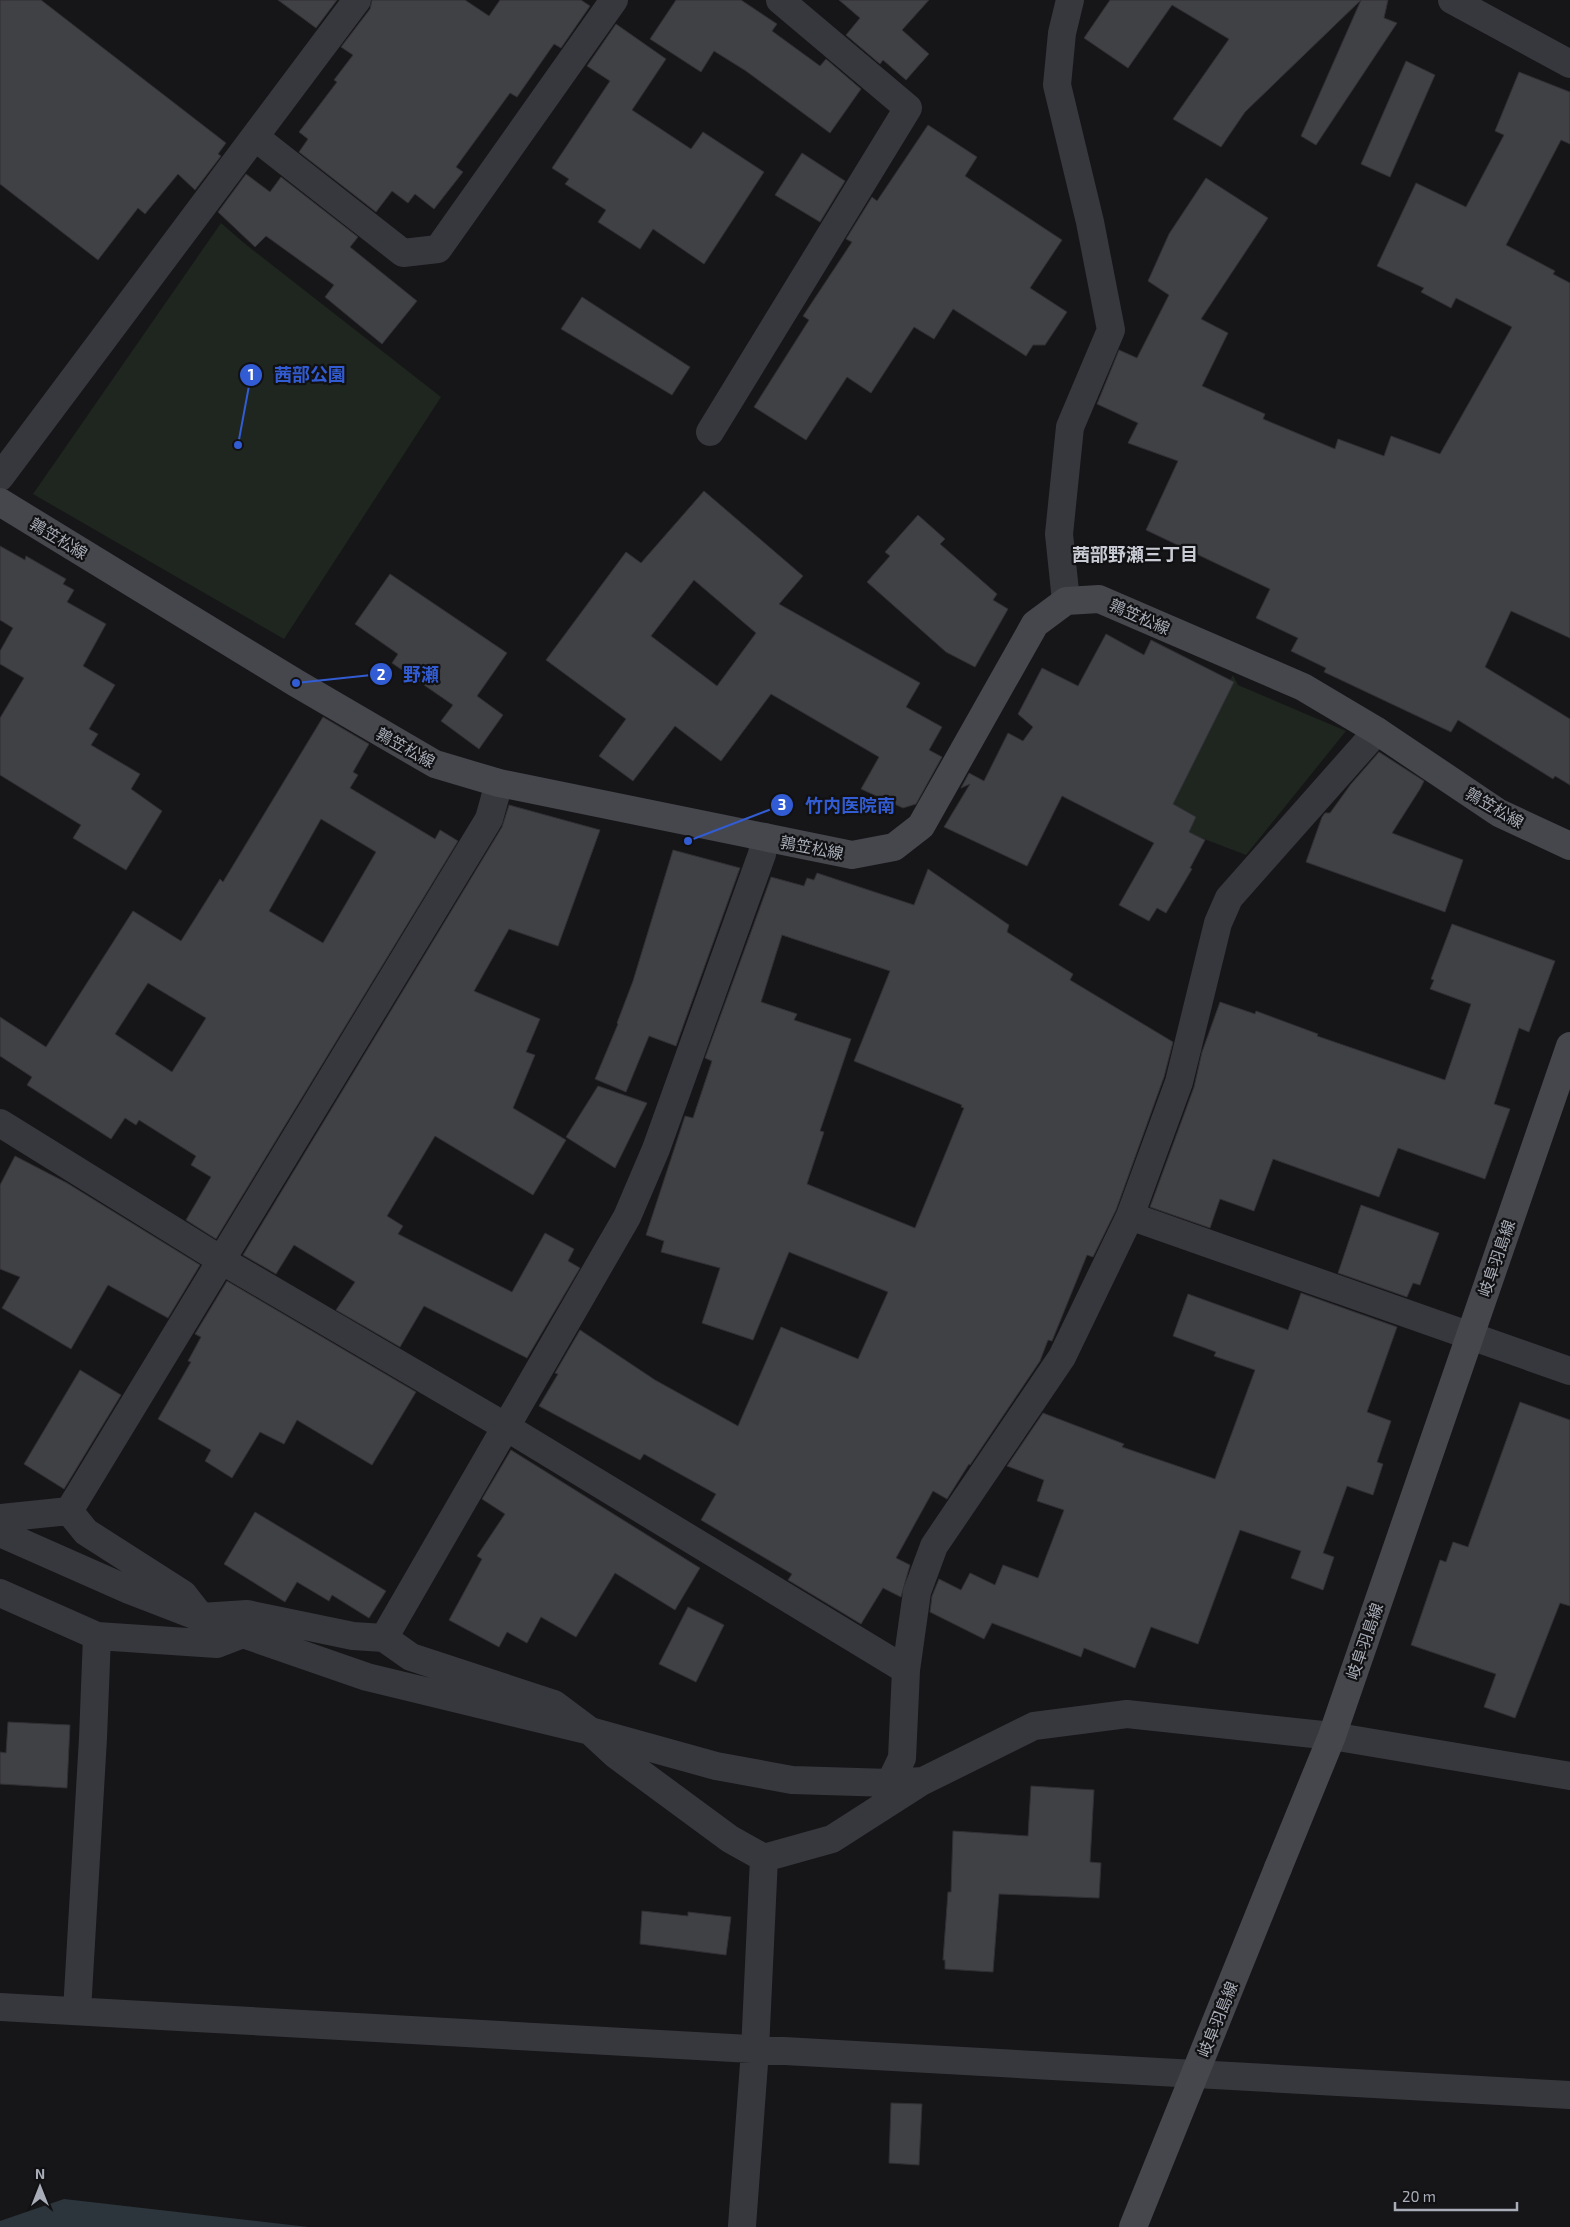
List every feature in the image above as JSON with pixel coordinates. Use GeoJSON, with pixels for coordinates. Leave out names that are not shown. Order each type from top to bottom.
{"type":"FeatureCollection","features":[{"type":"Feature","properties":{"kind":"main road","name":"鶉笠松線"},"geometry":{"type":"LineString","coordinates":[[0,502],[296,683],[435,764],[499,783],[852,855],[894,847],[921,826],[1035,624],[1066,601],[1099,599],[1303,687],[1377,731],[1499,813],[1570,846]]}},
{"type":"Feature","properties":{"kind":"main road","name":"岐阜羽島線"},"geometry":{"type":"LineString","coordinates":[[1132,2227],[1332,1736],[1469,1334],[1570,1046]]}},
{"type":"Feature","properties":{"kind":"street"},"geometry":{"type":"LineString","coordinates":[[0,477],[357,0]]}},
{"type":"Feature","properties":{"kind":"street"},"geometry":{"type":"LineString","coordinates":[[255,137],[403,253],[438,250],[614,0]]}},
{"type":"Feature","properties":{"kind":"street"},"geometry":{"type":"LineString","coordinates":[[710,432],[908,108],[780,0]]}},
{"type":"Feature","properties":{"kind":"street"},"geometry":{"type":"LineString","coordinates":[[1066,601],[1059,534],[1070,427],[1112,330],[1090,222],[1057,85],[1062,33],[1070,0]]}},
{"type":"Feature","properties":{"kind":"street"},"geometry":{"type":"LineString","coordinates":[[1452,0],[1570,64]]}},
{"type":"Feature","properties":{"kind":"street"},"geometry":{"type":"LineString","coordinates":[[890,1783],[902,1758],[906,1670],[917,1592],[934,1546],[1062,1357],[1130,1216],[1178,1082],[1218,923],[1229,898],[1377,731]]}},
{"type":"Feature","properties":{"kind":"street"},"geometry":{"type":"LineString","coordinates":[[69,1511],[489,820],[499,783]]}},
{"type":"Feature","properties":{"kind":"street"},"geometry":{"type":"LineString","coordinates":[[384,1638],[627,1217],[659,1140],[762,854],[765,837]]}},
{"type":"Feature","properties":{"kind":"street"},"geometry":{"type":"LineString","coordinates":[[0,1122],[221,1260],[506,1427],[906,1670]]}},
{"type":"Feature","properties":{"kind":"street"},"geometry":{"type":"LineString","coordinates":[[1130,1216],[1570,1371]]}},
{"type":"Feature","properties":{"kind":"street"},"geometry":{"type":"LineString","coordinates":[[0,1518],[69,1511]]}},
{"type":"Feature","properties":{"kind":"street"},"geometry":{"type":"LineString","coordinates":[[69,1511],[86,1532],[183,1594],[201,1617]]}},
{"type":"Feature","properties":{"kind":"street"},"geometry":{"type":"LineString","coordinates":[[0,1534],[129,1590],[243,1634],[367,1676],[590,1731],[716,1766],[792,1780],[890,1783],[923,1781]]}},
{"type":"Feature","properties":{"kind":"street"},"geometry":{"type":"LineString","coordinates":[[0,1593],[97,1636],[217,1644],[243,1634]]}},
{"type":"Feature","properties":{"kind":"street"},"geometry":{"type":"LineString","coordinates":[[201,1617],[247,1614],[353,1636],[384,1638],[411,1657],[554,1704],[590,1731],[616,1755],[730,1839],[764,1858],[832,1839],[923,1781],[1034,1726],[1127,1714],[1332,1736],[1570,1776]]}},
{"type":"Feature","properties":{"kind":"street"},"geometry":{"type":"LineString","coordinates":[[77,2011],[93,1748],[97,1636]]}},
{"type":"Feature","properties":{"kind":"street"},"geometry":{"type":"LineString","coordinates":[[742,2226],[755,2050],[764,1858]]}},
{"type":"Feature","properties":{"kind":"street"},"geometry":{"type":"LineString","coordinates":[[0,2007],[1570,2094]]}},
{"type":"Feature","properties":{"kind":"shaded area"},"geometry":{"type":"Polygon","coordinates":[[[221,223],[441,397],[284,639],[33,494],[221,223]]]}},
{"type":"Feature","properties":{"kind":"shaded area"},"geometry":{"type":"Polygon","coordinates":[[[1233,675],[1238,685],[1346,731],[1246,855],[1152,819],[1233,675]]]}},
{"type":"Feature","properties":{"kind":"shaded area"},"geometry":{"type":"Polygon","coordinates":[[[64,2199],[308,2227],[0,2227],[0,2221],[64,2199]]]}},
{"type":"Feature","properties":{"kind":"building"},"geometry":{"type":"Polygon","coordinates":[[[0,0],[41,0],[226,143],[218,154],[221,156],[195,190],[178,174],[145,214],[138,208],[98,260],[0,184],[0,0]]]}},
{"type":"Feature","properties":{"kind":"building"},"geometry":{"type":"Polygon","coordinates":[[[278,0],[337,0],[316,28],[278,0]]]}},
{"type":"Feature","properties":{"kind":"building"},"geometry":{"type":"Polygon","coordinates":[[[372,0],[465,0],[489,16],[500,0],[581,0],[590,6],[561,48],[554,44],[517,97],[510,93],[456,167],[463,172],[434,209],[415,194],[408,203],[392,191],[376,212],[299,152],[308,139],[299,132],[337,82],[334,80],[353,55],[341,47],[370,9],[372,0]]]}},
{"type":"Feature","properties":{"kind":"building"},"geometry":{"type":"Polygon","coordinates":[[[676,0],[741,0],[777,24],[772,31],[820,66],[826,59],[861,89],[830,133],[746,71],[714,51],[701,72],[650,39],[676,0]]]}},
{"type":"Feature","properties":{"kind":"building"},"geometry":{"type":"Polygon","coordinates":[[[839,0],[929,0],[902,30],[929,54],[906,80],[883,60],[880,64],[846,35],[860,18],[839,0]]]}},
{"type":"Feature","properties":{"kind":"building"},"geometry":{"type":"Polygon","coordinates":[[[1110,0],[1361,0],[1245,112],[1221,147],[1173,119],[1229,39],[1172,5],[1128,68],[1084,38],[1110,0]]]}},
{"type":"Feature","properties":{"kind":"building"},"geometry":{"type":"Polygon","coordinates":[[[1361,0],[1388,0],[1384,18],[1397,23],[1316,145],[1301,136],[1361,0]]]}},
{"type":"Feature","properties":{"kind":"building"},"geometry":{"type":"Polygon","coordinates":[[[616,24],[666,59],[632,110],[691,149],[703,132],[764,172],[704,264],[653,229],[640,249],[598,222],[606,210],[565,184],[569,179],[552,168],[610,81],[587,66],[616,24]]]}},
{"type":"Feature","properties":{"kind":"building"},"geometry":{"type":"Polygon","coordinates":[[[1406,61],[1435,75],[1390,177],[1361,164],[1406,61]]]}},
{"type":"Feature","properties":{"kind":"building"},"geometry":{"type":"Polygon","coordinates":[[[1519,72],[1570,92],[1570,144],[1561,140],[1506,245],[1555,271],[1553,274],[1570,283],[1570,638],[1511,611],[1485,667],[1570,719],[1570,785],[1555,776],[1553,779],[1458,720],[1451,732],[1324,672],[1326,668],[1291,651],[1298,638],[1256,618],[1270,589],[1146,530],[1178,461],[1128,443],[1138,423],[1097,404],[1119,350],[1137,358],[1169,295],[1148,281],[1169,234],[1206,178],[1268,218],[1201,319],[1228,333],[1202,386],[1265,414],[1263,419],[1335,449],[1338,439],[1384,456],[1391,436],[1440,454],[1512,327],[1456,298],[1451,308],[1421,292],[1424,288],[1377,266],[1416,183],[1466,207],[1504,135],[1495,131],[1519,72]]]}},
{"type":"Feature","properties":{"kind":"building"},"geometry":{"type":"Polygon","coordinates":[[[928,125],[977,157],[965,176],[1062,240],[1030,288],[1067,312],[1045,345],[1033,345],[1026,356],[953,309],[934,339],[914,327],[871,393],[847,377],[806,440],[754,407],[809,320],[803,316],[852,242],[846,239],[872,197],[877,201],[928,125]]]}},
{"type":"Feature","properties":{"kind":"building"},"geometry":{"type":"Polygon","coordinates":[[[802,153],[845,181],[820,222],[775,195],[802,153]]]}},
{"type":"Feature","properties":{"kind":"building"},"geometry":{"type":"Polygon","coordinates":[[[246,174],[270,192],[281,177],[358,237],[350,247],[417,301],[382,344],[325,297],[334,285],[266,236],[255,247],[218,212],[246,174]]]}},
{"type":"Feature","properties":{"kind":"building"},"geometry":{"type":"Polygon","coordinates":[[[582,297],[690,367],[672,395],[561,329],[582,297]]]}},
{"type":"Feature","properties":{"kind":"building"},"geometry":{"type":"Polygon","coordinates":[[[704,491],[803,576],[779,604],[920,683],[906,707],[942,727],[929,750],[942,757],[916,804],[903,808],[861,789],[879,757],[771,694],[721,761],[675,726],[633,781],[599,756],[626,719],[546,660],[626,552],[641,563],[704,491]],[[694,580],[651,636],[717,686],[756,633],[694,580]]]}},
{"type":"Feature","properties":{"kind":"building"},"geometry":{"type":"Polygon","coordinates":[[[918,515],[945,539],[940,544],[997,594],[993,600],[1008,609],[975,667],[946,652],[867,582],[890,556],[885,552],[918,515]]]}},
{"type":"Feature","properties":{"kind":"building"},"geometry":{"type":"Polygon","coordinates":[[[0,546],[25,560],[26,556],[66,579],[63,584],[74,590],[67,602],[106,624],[83,666],[115,685],[89,729],[98,734],[91,745],[140,774],[131,789],[162,811],[126,870],[73,838],[81,825],[0,775],[0,718],[24,678],[0,664],[0,651],[13,628],[0,620],[0,546]]]}},
{"type":"Feature","properties":{"kind":"building"},"geometry":{"type":"Polygon","coordinates":[[[390,574],[507,653],[477,696],[503,715],[479,749],[441,721],[453,705],[392,663],[398,654],[355,624],[390,574]]]}},
{"type":"Feature","properties":{"kind":"building"},"geometry":{"type":"Polygon","coordinates":[[[1106,634],[1144,655],[1151,640],[1234,682],[1173,804],[1196,817],[1189,832],[1205,840],[1190,868],[1192,869],[1166,913],[1157,908],[1149,921],[1119,905],[1154,843],[1062,796],[1027,866],[944,827],[970,784],[961,788],[969,773],[984,781],[1008,733],[1023,741],[1033,727],[1018,714],[1042,668],[1078,686],[1106,634]]]}},
{"type":"Feature","properties":{"kind":"building"},"geometry":{"type":"Polygon","coordinates":[[[323,717],[369,744],[353,772],[358,775],[350,788],[435,839],[440,830],[458,841],[216,1239],[186,1220],[211,1177],[191,1165],[196,1156],[139,1120],[136,1125],[125,1118],[111,1139],[27,1085],[32,1077],[0,1056],[0,1017],[46,1047],[133,911],[181,941],[220,879],[223,882],[323,717]],[[321,819],[269,911],[323,943],[376,852],[321,819]],[[148,983],[115,1034],[172,1072],[206,1018],[148,983]]]}},
{"type":"Feature","properties":{"kind":"building"},"geometry":{"type":"Polygon","coordinates":[[[1379,752],[1424,781],[1392,833],[1463,860],[1445,912],[1306,862],[1322,817],[1325,813],[1330,813],[1351,784],[1379,752]]]}},
{"type":"Feature","properties":{"kind":"building"},"geometry":{"type":"Polygon","coordinates":[[[509,805],[600,830],[558,946],[509,929],[474,991],[540,1019],[526,1052],[535,1055],[513,1108],[566,1140],[533,1195],[435,1136],[387,1216],[403,1226],[398,1234],[512,1292],[545,1233],[574,1249],[568,1261],[580,1268],[527,1358],[424,1306],[400,1347],[336,1310],[355,1282],[294,1245],[276,1274],[243,1255],[502,827],[509,805]]]}},
{"type":"Feature","properties":{"kind":"building"},"geometry":{"type":"Polygon","coordinates":[[[673,850],[740,868],[676,1046],[649,1036],[626,1092],[595,1079],[618,1024],[633,981],[673,850]]]}},
{"type":"Feature","properties":{"kind":"building"},"geometry":{"type":"Polygon","coordinates":[[[928,869],[1009,925],[1007,932],[1073,974],[1070,980],[1173,1042],[1164,1077],[1116,1210],[1093,1257],[1087,1255],[1052,1341],[1048,1340],[1040,1361],[947,1499],[933,1491],[896,1558],[910,1565],[901,1597],[883,1588],[861,1624],[788,1580],[792,1574],[701,1520],[716,1494],[644,1454],[640,1460],[539,1406],[558,1374],[555,1373],[580,1330],[655,1380],[738,1426],[781,1327],[858,1359],[888,1292],[789,1252],[753,1340],[702,1323],[720,1268],[661,1252],[664,1241],[646,1235],[685,1116],[693,1118],[712,1061],[705,1058],[771,877],[804,886],[807,878],[814,880],[817,873],[914,905],[928,869]],[[782,935],[761,1002],[797,1014],[794,1020],[851,1039],[820,1131],[824,1132],[807,1184],[915,1228],[964,1108],[961,1107],[962,1105],[854,1061],[890,971],[782,935]]]}},
{"type":"Feature","properties":{"kind":"building"},"geometry":{"type":"Polygon","coordinates":[[[1452,924],[1555,961],[1529,1032],[1519,1028],[1494,1104],[1510,1109],[1485,1179],[1398,1148],[1379,1197],[1273,1159],[1254,1211],[1220,1199],[1210,1228],[1150,1207],[1194,1087],[1202,1052],[1220,1002],[1255,1014],[1256,1011],[1318,1034],[1317,1036],[1445,1080],[1471,1004],[1430,989],[1434,980],[1431,979],[1452,924]]]}},
{"type":"Feature","properties":{"kind":"building"},"geometry":{"type":"Polygon","coordinates":[[[598,1086],[647,1103],[615,1168],[566,1137],[598,1086]]]}},
{"type":"Feature","properties":{"kind":"building"},"geometry":{"type":"Polygon","coordinates":[[[15,1156],[67,1183],[200,1265],[168,1318],[108,1285],[71,1349],[2,1308],[20,1277],[0,1269],[0,1185],[15,1156]]]}},
{"type":"Feature","properties":{"kind":"building"},"geometry":{"type":"Polygon","coordinates":[[[1361,1205],[1439,1233],[1420,1285],[1413,1283],[1407,1297],[1338,1273],[1361,1205]]]}},
{"type":"Feature","properties":{"kind":"building"},"geometry":{"type":"Polygon","coordinates":[[[227,1281],[416,1392],[372,1465],[297,1420],[284,1444],[260,1432],[232,1478],[205,1461],[211,1450],[158,1419],[191,1362],[188,1361],[201,1337],[195,1334],[227,1281]]]}},
{"type":"Feature","properties":{"kind":"building"},"geometry":{"type":"Polygon","coordinates":[[[1301,1293],[1397,1327],[1367,1412],[1391,1421],[1377,1462],[1383,1464],[1373,1495],[1347,1486],[1323,1553],[1334,1557],[1323,1590],[1291,1578],[1301,1551],[1240,1530],[1198,1644],[1151,1627],[1135,1668],[1084,1648],[1081,1657],[992,1623],[984,1639],[930,1612],[932,1596],[939,1579],[961,1590],[970,1573],[995,1585],[1003,1565],[1038,1578],[1064,1510],[1037,1501],[1044,1480],[1007,1466],[1043,1413],[1124,1444],[1122,1447],[1215,1479],[1255,1370],[1214,1356],[1216,1352],[1173,1336],[1188,1294],[1288,1330],[1301,1293]]]}},
{"type":"Feature","properties":{"kind":"building"},"geometry":{"type":"Polygon","coordinates":[[[80,1370],[121,1395],[64,1489],[24,1464],[80,1370]]]}},
{"type":"Feature","properties":{"kind":"building"},"geometry":{"type":"Polygon","coordinates":[[[1520,1402],[1570,1420],[1570,1606],[1560,1603],[1515,1718],[1484,1707],[1496,1674],[1411,1645],[1440,1560],[1446,1562],[1453,1542],[1468,1547],[1520,1402]]]}},
{"type":"Feature","properties":{"kind":"building"},"geometry":{"type":"Polygon","coordinates":[[[511,1450],[700,1568],[675,1610],[615,1573],[576,1637],[541,1617],[527,1643],[507,1632],[499,1647],[449,1620],[482,1559],[477,1556],[505,1514],[482,1499],[511,1450]]]}},
{"type":"Feature","properties":{"kind":"building"},"geometry":{"type":"Polygon","coordinates":[[[255,1512],[386,1591],[369,1618],[332,1595],[329,1601],[297,1582],[285,1602],[224,1564],[255,1512]]]}},
{"type":"Feature","properties":{"kind":"building"},"geometry":{"type":"Polygon","coordinates":[[[688,1607],[724,1625],[696,1682],[659,1664],[688,1607]]]}},
{"type":"Feature","properties":{"kind":"building"},"geometry":{"type":"Polygon","coordinates":[[[8,1722],[70,1725],[67,1788],[0,1784],[0,1752],[6,1753],[8,1722]]]}},
{"type":"Feature","properties":{"kind":"building"},"geometry":{"type":"Polygon","coordinates":[[[1031,1786],[1094,1790],[1090,1862],[1101,1863],[1099,1898],[999,1894],[993,1972],[945,1969],[945,1960],[943,1960],[948,1892],[951,1892],[953,1831],[1028,1836],[1031,1786]]]}},
{"type":"Feature","properties":{"kind":"building"},"geometry":{"type":"Polygon","coordinates":[[[642,1911],[688,1916],[688,1912],[731,1917],[726,1955],[640,1944],[642,1911]]]}},
{"type":"Feature","properties":{"kind":"building"},"geometry":{"type":"Polygon","coordinates":[[[891,2103],[922,2104],[919,2165],[889,2163],[891,2103]]]}},
{"type":"Feature","properties":{"kind":"place","name":"茜部公園"},"geometry":{"type":"Point","coordinates":[238,445]}},
{"type":"Feature","properties":{"kind":"place","name":"野瀬"},"geometry":{"type":"Point","coordinates":[296,683]}},
{"type":"Feature","properties":{"kind":"place","name":"竹内医院南"},"geometry":{"type":"Point","coordinates":[688,841]}},
{"type":"Feature","properties":{"kind":"district","name":"茜部野瀬三丁目"},"geometry":{"type":"Point","coordinates":[1135,554]}}]}
